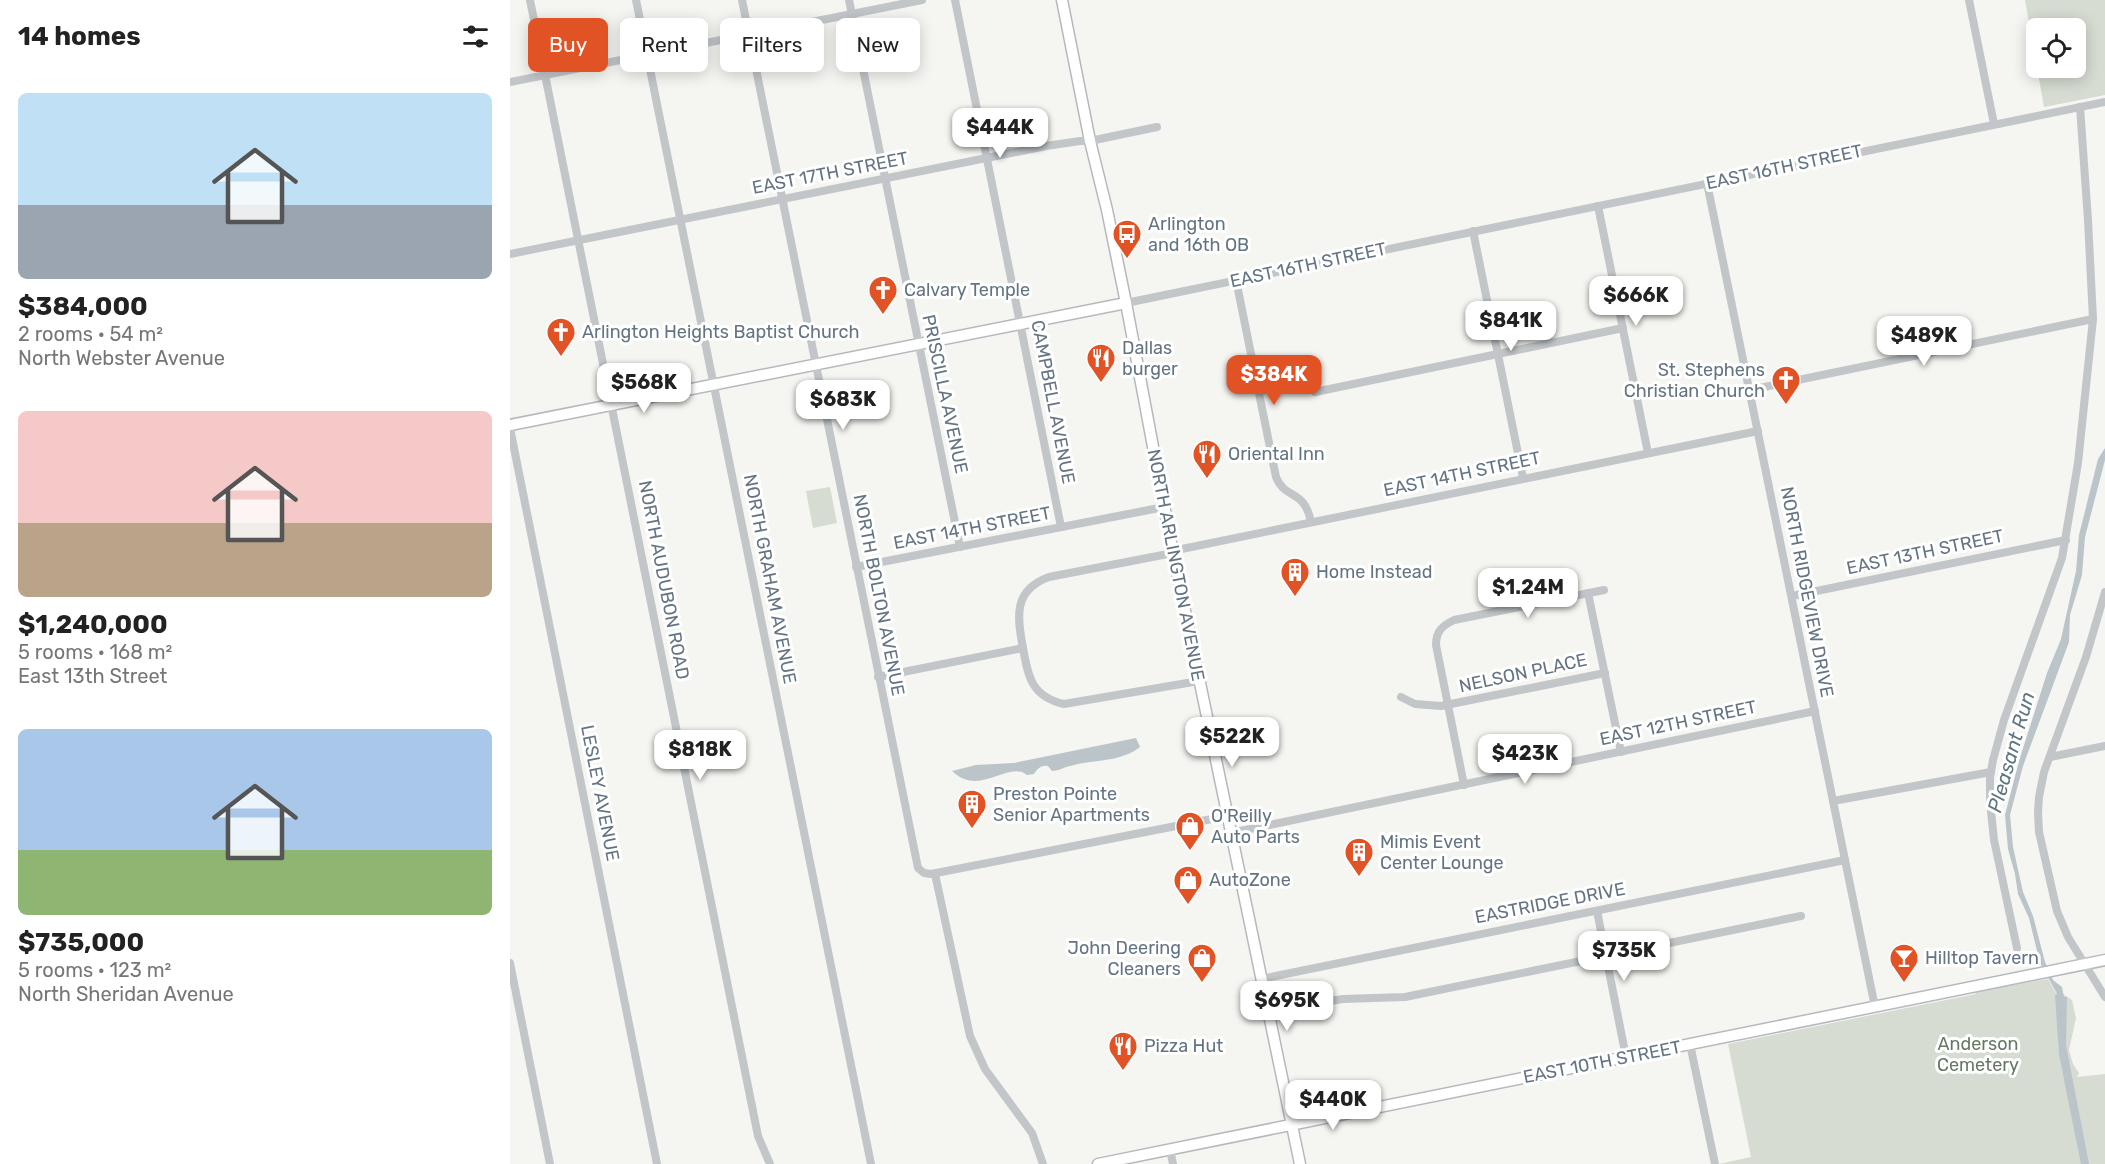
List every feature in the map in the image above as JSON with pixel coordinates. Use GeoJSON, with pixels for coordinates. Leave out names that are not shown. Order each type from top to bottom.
{"type":"FeatureCollection","features":[{"type":"Feature","properties":{"kind":"main road","name":"NORTH ARLINGTON AVENUE"},"geometry":{"type":"LineString","coordinates":[[1062,0],[1126,303],[1172,552],[1300,1164]]}},
{"type":"Feature","properties":{"kind":"main road","name":"EAST 16TH STREET"},"geometry":{"type":"LineString","coordinates":[[510,427],[1126,303]]}},
{"type":"Feature","properties":{"kind":"main road","name":"EAST 10TH STREET"},"geometry":{"type":"LineString","coordinates":[[1098,1164],[2105,960]]}},
{"type":"Feature","properties":{"kind":"street","name":"NORTH AUDUBON ROAD"},"geometry":{"type":"LineString","coordinates":[[530,0],[758,1136],[770,1164]]}},
{"type":"Feature","properties":{"kind":"street","name":"NORTH GRAHAM AVENUE"},"geometry":{"type":"LineString","coordinates":[[636,0],[640,18]]}},
{"type":"Feature","properties":{"kind":"street","name":"NORTH BOLTON AVENUE"},"geometry":{"type":"LineString","coordinates":[[742,0],[746,18]]}},
{"type":"Feature","properties":{"kind":"street","name":"PRISCILLA AVENUE"},"geometry":{"type":"LineString","coordinates":[[849,0],[960,547]]}},
{"type":"Feature","properties":{"kind":"street"},"geometry":{"type":"LineString","coordinates":[[824,20],[922,0]]}},
{"type":"Feature","properties":{"kind":"street","name":"CAMPBELL AVENUE"},"geometry":{"type":"LineString","coordinates":[[955,0],[1061,527]]}},
{"type":"Feature","properties":{"kind":"street"},"geometry":{"type":"LineString","coordinates":[[1969,0],[1994,124]]}},
{"type":"Feature","properties":{"kind":"street"},"geometry":{"type":"LineString","coordinates":[[510,82],[620,61]]}},
{"type":"Feature","properties":{"kind":"street","name":"NORTH GRAHAM AVENUE"},"geometry":{"type":"LineString","coordinates":[[650,72],[871,1164]]}},
{"type":"Feature","properties":{"kind":"street","name":"NORTH BOLTON AVENUE"},"geometry":{"type":"LineString","coordinates":[[757,72],[915,863],[922,872],[934,874]]}},
{"type":"Feature","properties":{"kind":"street","name":"EAST 16TH STREET"},"geometry":{"type":"LineString","coordinates":[[1126,303],[2105,102]]}},
{"type":"Feature","properties":{"kind":"street"},"geometry":{"type":"LineString","coordinates":[[2017,948],[1993,833],[1990,802],[1991,772],[2004,720],[2062,558],[2084,414],[2093,319],[2080,107]]}},
{"type":"Feature","properties":{"kind":"street","name":"EAST 17TH STREET"},"geometry":{"type":"LineString","coordinates":[[510,254],[987,158],[1069,142],[1090,141],[1156,127]]}},
{"type":"Feature","properties":{"kind":"street","name":"NORTH RIDGEVIEW DRIVE"},"geometry":{"type":"LineString","coordinates":[[1707,183],[1875,1007]]}},
{"type":"Feature","properties":{"kind":"street"},"geometry":{"type":"LineString","coordinates":[[1598,206],[1648,453]]}},
{"type":"Feature","properties":{"kind":"street"},"geometry":{"type":"LineString","coordinates":[[1473,231],[1523,478]]}},
{"type":"Feature","properties":{"kind":"street"},"geometry":{"type":"LineString","coordinates":[[1236,280],[1276,477],[1284,490],[1304,502],[1311,522]]}},
{"type":"Feature","properties":{"kind":"street"},"geometry":{"type":"LineString","coordinates":[[1750,390],[2093,319]]}},
{"type":"Feature","properties":{"kind":"street"},"geometry":{"type":"LineString","coordinates":[[1315,392],[1623,328]]}},
{"type":"Feature","properties":{"kind":"street","name":"LESLEY AVENUE"},"geometry":{"type":"LineString","coordinates":[[510,427],[657,1164]]}},
{"type":"Feature","properties":{"kind":"street","name":"EAST 14TH STREET"},"geometry":{"type":"LineString","coordinates":[[1199,681],[1064,704],[1049,699],[1037,690],[1028,673],[1018,623],[1018,611],[1024,596],[1035,584],[1049,577],[1758,430]]}},
{"type":"Feature","properties":{"kind":"street","name":"EAST 14TH STREET"},"geometry":{"type":"LineString","coordinates":[[856,567],[1164,507]]}},
{"type":"Feature","properties":{"kind":"street","name":"EAST 13TH STREET"},"geometry":{"type":"LineString","coordinates":[[1791,596],[2066,540]]}},
{"type":"Feature","properties":{"kind":"street"},"geometry":{"type":"LineString","coordinates":[[1464,784],[1436,643],[1441,627],[1454,620],[1604,590]]}},
{"type":"Feature","properties":{"kind":"street"},"geometry":{"type":"LineString","coordinates":[[2105,592],[2086,657],[2050,757],[2039,797],[2039,832],[2057,911],[2068,937],[2105,997]]}},
{"type":"Feature","properties":{"kind":"street"},"geometry":{"type":"LineString","coordinates":[[1588,593],[1621,752]]}},
{"type":"Feature","properties":{"kind":"street"},"geometry":{"type":"LineString","coordinates":[[878,677],[1023,648]]}},
{"type":"Feature","properties":{"kind":"street","name":"NELSON PLACE"},"geometry":{"type":"LineString","coordinates":[[1401,697],[1415,704],[1448,705],[1605,673]]}},
{"type":"Feature","properties":{"kind":"street","name":"EAST 12TH STREET"},"geometry":{"type":"LineString","coordinates":[[1230,833],[1815,711]]}},
{"type":"Feature","properties":{"kind":"street"},"geometry":{"type":"LineString","coordinates":[[2050,757],[2105,746]]}},
{"type":"Feature","properties":{"kind":"street"},"geometry":{"type":"LineString","coordinates":[[1833,801],[1991,772]]}},
{"type":"Feature","properties":{"kind":"street"},"geometry":{"type":"LineString","coordinates":[[1043,1164],[1032,1133],[986,1069],[972,1042],[934,874],[1227,816]]}},
{"type":"Feature","properties":{"kind":"street","name":"EASTRIDGE DRIVE"},"geometry":{"type":"LineString","coordinates":[[1261,979],[1845,860]]}},
{"type":"Feature","properties":{"kind":"street"},"geometry":{"type":"LineString","coordinates":[[1597,911],[1626,1057]]}},
{"type":"Feature","properties":{"kind":"street"},"geometry":{"type":"LineString","coordinates":[[1268,1011],[1343,999],[1405,998],[1801,916]]}},
{"type":"Feature","properties":{"kind":"street"},"geometry":{"type":"LineString","coordinates":[[510,963],[550,1164]]}},
{"type":"Feature","properties":{"kind":"street"},"geometry":{"type":"LineString","coordinates":[[1690,1044],[1714,1164]]}},
{"type":"Feature","properties":{"kind":"street"},"geometry":{"type":"LineString","coordinates":[[1170,1149],[1173,1164]]}},
{"type":"Feature","properties":{"kind":"green space"},"geometry":{"type":"Polygon","coordinates":[[[2025,0],[2105,0],[2105,95],[2044,107],[2039,78],[2086,78],[2086,18],[2028,18],[2025,0]]]}},
{"type":"Feature","properties":{"kind":"green space"},"geometry":{"type":"Polygon","coordinates":[[[830,487],[837,523],[813,528],[806,491],[830,487]]]}},
{"type":"Feature","properties":{"kind":"green space","name":"Anderson Cemetery"},"geometry":{"type":"Polygon","coordinates":[[[2048,979],[2058,997],[2059,1055],[2064,1079],[2066,1067],[2063,994],[2072,1000],[2076,1018],[2069,1050],[2073,1064],[2079,1073],[2077,1077],[2105,1074],[2105,1164],[1719,1164],[1751,1157],[1728,1044],[1976,994],[1974,991],[2048,979]]]}},
{"type":"Feature","properties":{"kind":"shaded area","name":"Pleasant Run"},"geometry":{"type":"Polygon","coordinates":[[[2105,448],[2105,460],[2085,537],[2082,575],[2070,615],[2069,642],[2023,766],[2010,815],[2013,847],[2023,892],[2033,916],[2045,962],[2053,980],[2062,987],[2064,997],[2067,997],[2066,1045],[2089,1164],[2081,1164],[2059,1055],[2055,995],[2057,994],[2040,963],[2029,918],[2018,894],[2008,849],[2005,815],[2019,761],[2047,673],[2061,639],[2076,571],[2079,535],[2098,459],[2105,448]]]}},
{"type":"Feature","properties":{"kind":"shaded area"},"geometry":{"type":"Polygon","coordinates":[[[1136,738],[1140,747],[1124,756],[1055,771],[1048,766],[1043,766],[1034,774],[1011,772],[973,781],[962,778],[952,771],[976,765],[1014,763],[1136,738]]]}},
{"type":"Feature","properties":{"kind":"place","name":"Arlington and 16th OB"},"geometry":{"type":"Point","coordinates":[1127,260]}},
{"type":"Feature","properties":{"kind":"place","name":"Calvary Temple"},"geometry":{"type":"Point","coordinates":[883,316]}},
{"type":"Feature","properties":{"kind":"place","name":"Arlington Heights Baptist Church"},"geometry":{"type":"Point","coordinates":[561,358]}},
{"type":"Feature","properties":{"kind":"place","name":"Dallas burger"},"geometry":{"type":"Point","coordinates":[1101,384]}},
{"type":"Feature","properties":{"kind":"place","name":"St. Stephens Christian Church"},"geometry":{"type":"Point","coordinates":[1786,406]}},
{"type":"Feature","properties":{"kind":"place","name":"Oriental Inn"},"geometry":{"type":"Point","coordinates":[1207,480]}},
{"type":"Feature","properties":{"kind":"place","name":"Home Instead"},"geometry":{"type":"Point","coordinates":[1295,598]}},
{"type":"Feature","properties":{"kind":"place","name":"Preston Pointe Senior Apartments"},"geometry":{"type":"Point","coordinates":[972,830]}},
{"type":"Feature","properties":{"kind":"place","name":"O'Reilly Auto Parts"},"geometry":{"type":"Point","coordinates":[1190,852]}},
{"type":"Feature","properties":{"kind":"place","name":"Mimis Event Center Lounge"},"geometry":{"type":"Point","coordinates":[1359,878]}},
{"type":"Feature","properties":{"kind":"place","name":"AutoZone"},"geometry":{"type":"Point","coordinates":[1188,906]}},
{"type":"Feature","properties":{"kind":"place","name":"John Deering Cleaners"},"geometry":{"type":"Point","coordinates":[1202,984]}},
{"type":"Feature","properties":{"kind":"place","name":"Hilltop Tavern"},"geometry":{"type":"Point","coordinates":[1904,984]}},
{"type":"Feature","properties":{"kind":"place","name":"Pizza Hut"},"geometry":{"type":"Point","coordinates":[1123,1072]}}]}
